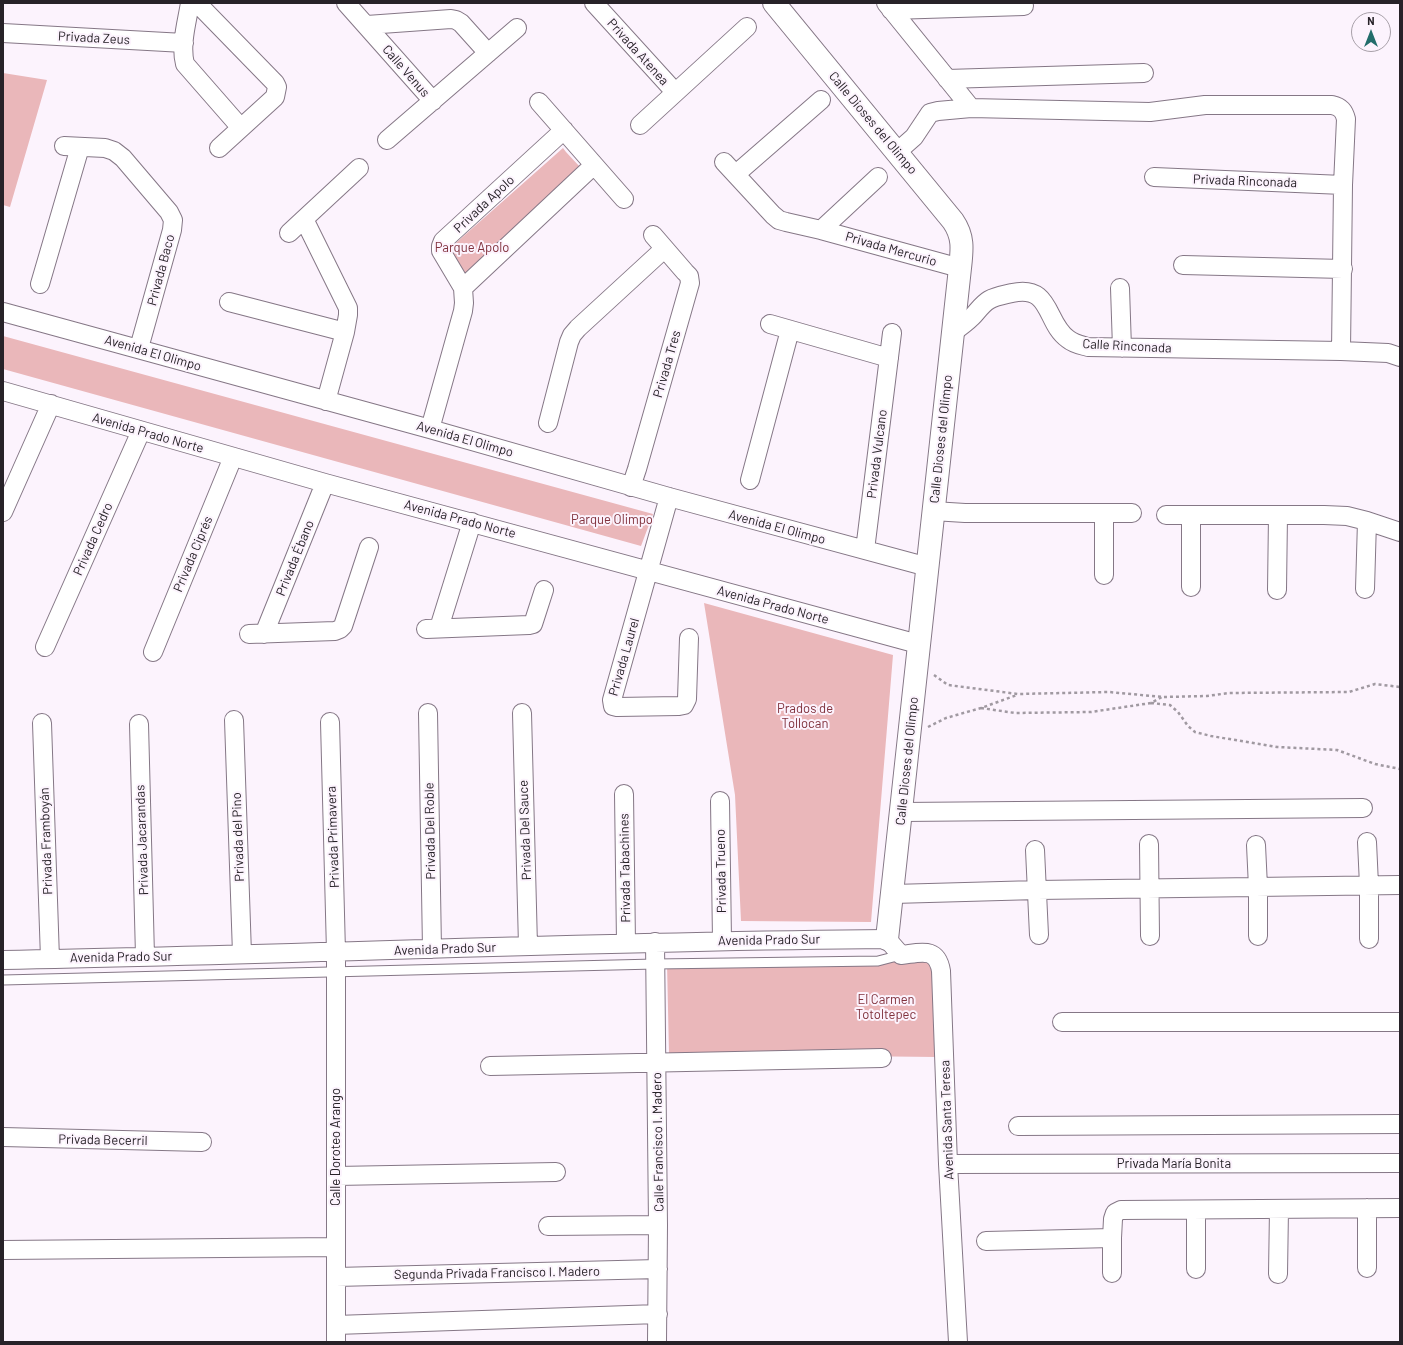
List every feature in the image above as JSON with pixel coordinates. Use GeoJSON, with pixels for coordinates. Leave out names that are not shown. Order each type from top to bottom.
{"type":"FeatureCollection","features":[{"type":"Feature","properties":{"kind":"main road","name":"Calle Dioses del Olimpo"},"geometry":{"type":"LineString","coordinates":[[774,3],[958,227],[962,244],[928,567],[917,653],[902,812],[887,939]]}},
{"type":"Feature","properties":{"kind":"street"},"geometry":{"type":"LineString","coordinates":[[190,3],[183,56],[186,64],[241,128]]}},
{"type":"Feature","properties":{"kind":"street"},"geometry":{"type":"LineString","coordinates":[[197,3],[278,87],[275,97],[219,148]]}},
{"type":"Feature","properties":{"kind":"street","name":"Calle Venus"},"geometry":{"type":"LineString","coordinates":[[346,3],[433,101],[517,28]]}},
{"type":"Feature","properties":{"kind":"street","name":"Privada Atenea"},"geometry":{"type":"LineString","coordinates":[[602,6],[675,92]]}},
{"type":"Feature","properties":{"kind":"street"},"geometry":{"type":"LineString","coordinates":[[888,6],[971,108]]}},
{"type":"Feature","properties":{"kind":"street"},"geometry":{"type":"LineString","coordinates":[[888,6],[1024,6]]}},
{"type":"Feature","properties":{"kind":"street"},"geometry":{"type":"LineString","coordinates":[[367,25],[451,19],[456,20],[461,22],[488,53]]}},
{"type":"Feature","properties":{"kind":"street","name":"Privada Atenea"},"geometry":{"type":"LineString","coordinates":[[640,125],[747,27]]}},
{"type":"Feature","properties":{"kind":"street","name":"Privada Zeus"},"geometry":{"type":"LineString","coordinates":[[3,33],[184,43]]}},
{"type":"Feature","properties":{"kind":"street"},"geometry":{"type":"LineString","coordinates":[[947,79],[1144,73]]}},
{"type":"Feature","properties":{"kind":"street","name":"Privada Mercurio"},"geometry":{"type":"LineString","coordinates":[[821,100],[730,168],[779,220],[960,268]]}},
{"type":"Feature","properties":{"kind":"street"},"geometry":{"type":"LineString","coordinates":[[387,140],[433,101]]}},
{"type":"Feature","properties":{"kind":"street"},"geometry":{"type":"LineString","coordinates":[[539,102],[624,199]]}},
{"type":"Feature","properties":{"kind":"street"},"geometry":{"type":"LineString","coordinates":[[897,152],[914,137],[930,113],[938,110],[971,108],[1150,112],[1205,105],[1339,107],[1345,113],[1346,119],[1340,185],[1343,269],[1342,351]]}},
{"type":"Feature","properties":{"kind":"street","name":"Privada Apolo"},"geometry":{"type":"LineString","coordinates":[[430,429],[463,311],[464,302],[463,288],[441,250],[443,241],[564,130]]}},
{"type":"Feature","properties":{"kind":"street","name":"Privada Baco"},"geometry":{"type":"LineString","coordinates":[[40,284],[72,147],[105,148],[114,151],[123,158],[169,212],[173,220],[172,230],[139,348]]}},
{"type":"Feature","properties":{"kind":"street"},"geometry":{"type":"LineString","coordinates":[[463,288],[594,165]]}},
{"type":"Feature","properties":{"kind":"street"},"geometry":{"type":"LineString","coordinates":[[289,233],[359,168]]}},
{"type":"Feature","properties":{"kind":"street","name":"Privada Mercurio"},"geometry":{"type":"LineString","coordinates":[[821,230],[878,177]]}},
{"type":"Feature","properties":{"kind":"street","name":"Privada Rinconada"},"geometry":{"type":"LineString","coordinates":[[1154,177],[1340,185]]}},
{"type":"Feature","properties":{"kind":"street"},"geometry":{"type":"LineString","coordinates":[[304,219],[348,308],[345,332],[326,401]]}},
{"type":"Feature","properties":{"kind":"street","name":"Privada Tres"},"geometry":{"type":"LineString","coordinates":[[631,487],[690,283],[689,276],[653,235]]}},
{"type":"Feature","properties":{"kind":"street"},"geometry":{"type":"LineString","coordinates":[[548,422],[572,335],[664,249]]}},
{"type":"Feature","properties":{"kind":"street"},"geometry":{"type":"LineString","coordinates":[[1183,265],[1343,269]]}},
{"type":"Feature","properties":{"kind":"street"},"geometry":{"type":"LineString","coordinates":[[1120,288],[1122,348]]}},
{"type":"Feature","properties":{"kind":"street","name":"Calle Rinconada"},"geometry":{"type":"LineString","coordinates":[[952,333],[972,317],[987,301],[995,297],[1019,291],[1028,291],[1037,294],[1067,339],[1088,347],[1342,351],[1388,353],[1400,357]]}},
{"type":"Feature","properties":{"kind":"street"},"geometry":{"type":"LineString","coordinates":[[229,302],[345,332]]}},
{"type":"Feature","properties":{"kind":"street","name":"Avenida El Olimpo"},"geometry":{"type":"LineString","coordinates":[[3,312],[139,348],[430,429],[631,487],[928,567]]}},
{"type":"Feature","properties":{"kind":"street"},"geometry":{"type":"LineString","coordinates":[[770,324],[889,358]]}},
{"type":"Feature","properties":{"kind":"street"},"geometry":{"type":"LineString","coordinates":[[750,480],[790,330]]}},
{"type":"Feature","properties":{"kind":"street","name":"Privada Vulcano"},"geometry":{"type":"LineString","coordinates":[[865,550],[892,333]]}},
{"type":"Feature","properties":{"kind":"street","name":"Avenida Prado Norte"},"geometry":{"type":"LineString","coordinates":[[3,392],[51,404],[325,483],[649,571],[917,653]]}},
{"type":"Feature","properties":{"kind":"street"},"geometry":{"type":"LineString","coordinates":[[3,512],[51,404]]}},
{"type":"Feature","properties":{"kind":"street","name":"Privada Cedro"},"geometry":{"type":"LineString","coordinates":[[45,647],[141,431]]}},
{"type":"Feature","properties":{"kind":"street","name":"Privada Ciprés"},"geometry":{"type":"LineString","coordinates":[[153,652],[233,457]]}},
{"type":"Feature","properties":{"kind":"street","name":"Privada Ébano"},"geometry":{"type":"LineString","coordinates":[[325,483],[256,634],[340,630],[343,626],[369,547]]}},
{"type":"Feature","properties":{"kind":"street","name":"Privada Laurel"},"geometry":{"type":"LineString","coordinates":[[669,497],[612,700],[613,706],[684,705],[687,699],[689,638]]}},
{"type":"Feature","properties":{"kind":"street"},"geometry":{"type":"LineString","coordinates":[[933,511],[965,513],[1132,513]]}},
{"type":"Feature","properties":{"kind":"street"},"geometry":{"type":"LineString","coordinates":[[1104,514],[1104,575]]}},
{"type":"Feature","properties":{"kind":"street"},"geometry":{"type":"LineString","coordinates":[[1166,515],[1339,516],[1367,521],[1400,532]]}},
{"type":"Feature","properties":{"kind":"street"},"geometry":{"type":"LineString","coordinates":[[1191,515],[1191,587]]}},
{"type":"Feature","properties":{"kind":"street"},"geometry":{"type":"LineString","coordinates":[[1277,590],[1278,515]]}},
{"type":"Feature","properties":{"kind":"street"},"geometry":{"type":"LineString","coordinates":[[1365,589],[1367,521]]}},
{"type":"Feature","properties":{"kind":"street"},"geometry":{"type":"LineString","coordinates":[[472,522],[432,629],[529,625],[534,621],[544,590]]}},
{"type":"Feature","properties":{"kind":"street","name":"Privada Del Roble"},"geometry":{"type":"LineString","coordinates":[[428,713],[432,949]]}},
{"type":"Feature","properties":{"kind":"street","name":"Privada Del Sauce"},"geometry":{"type":"LineString","coordinates":[[522,713],[528,946]]}},
{"type":"Feature","properties":{"kind":"street","name":"Privada del Pino"},"geometry":{"type":"LineString","coordinates":[[234,720],[242,954]]}},
{"type":"Feature","properties":{"kind":"street","name":"Privada Primavera"},"geometry":{"type":"LineString","coordinates":[[330,722],[336,952]]}},
{"type":"Feature","properties":{"kind":"street","name":"Privada Framboyán"},"geometry":{"type":"LineString","coordinates":[[42,723],[50,959]]}},
{"type":"Feature","properties":{"kind":"street","name":"Privada Jacarandas"},"geometry":{"type":"LineString","coordinates":[[139,724],[145,956]]}},
{"type":"Feature","properties":{"kind":"street","name":"Privada Tabachines"},"geometry":{"type":"LineString","coordinates":[[624,794],[626,943]]}},
{"type":"Feature","properties":{"kind":"street","name":"Privada Trueno"},"geometry":{"type":"LineString","coordinates":[[720,801],[722,940]]}},
{"type":"Feature","properties":{"kind":"street"},"geometry":{"type":"LineString","coordinates":[[902,812],[1363,808]]}},
{"type":"Feature","properties":{"kind":"street"},"geometry":{"type":"LineString","coordinates":[[1366,842],[1369,885],[1369,939]]}},
{"type":"Feature","properties":{"kind":"street"},"geometry":{"type":"LineString","coordinates":[[1149,844],[1150,936]]}},
{"type":"Feature","properties":{"kind":"street"},"geometry":{"type":"LineString","coordinates":[[1256,845],[1258,936]]}},
{"type":"Feature","properties":{"kind":"street"},"geometry":{"type":"LineString","coordinates":[[1035,850],[1038,935]]}},
{"type":"Feature","properties":{"kind":"street"},"geometry":{"type":"LineString","coordinates":[[893,894],[1400,884]]}},
{"type":"Feature","properties":{"kind":"street"},"geometry":{"type":"LineString","coordinates":[[887,939],[901,955]]}},
{"type":"Feature","properties":{"kind":"street","name":"Avenida Prado Sur"},"geometry":{"type":"LineString","coordinates":[[3,960],[336,952],[722,940],[887,939]]}},
{"type":"Feature","properties":{"kind":"street","name":"Calle Francisco I. Madero"},"geometry":{"type":"LineString","coordinates":[[655,942],[658,1225],[657,1342]]}},
{"type":"Feature","properties":{"kind":"street","name":"Calle Doroteo Arango"},"geometry":{"type":"LineString","coordinates":[[336,952],[336,1277],[338,1330]]}},
{"type":"Feature","properties":{"kind":"street","name":"Avenida Santa Teresa"},"geometry":{"type":"LineString","coordinates":[[901,955],[929,953],[936,957],[940,963],[948,1164],[958,1342]]}},
{"type":"Feature","properties":{"kind":"street"},"geometry":{"type":"LineString","coordinates":[[1062,1022],[1400,1022]]}},
{"type":"Feature","properties":{"kind":"street"},"geometry":{"type":"LineString","coordinates":[[490,1066],[882,1058]]}},
{"type":"Feature","properties":{"kind":"street"},"geometry":{"type":"LineString","coordinates":[[1018,1126],[1400,1124]]}},
{"type":"Feature","properties":{"kind":"street","name":"Privada Becerril"},"geometry":{"type":"LineString","coordinates":[[3,1137],[202,1142]]}},
{"type":"Feature","properties":{"kind":"street","name":"Privada María Bonita"},"geometry":{"type":"LineString","coordinates":[[948,1164],[1400,1163]]}},
{"type":"Feature","properties":{"kind":"street"},"geometry":{"type":"LineString","coordinates":[[336,1176],[556,1172]]}},
{"type":"Feature","properties":{"kind":"street"},"geometry":{"type":"LineString","coordinates":[[1367,1208],[1367,1268]]}},
{"type":"Feature","properties":{"kind":"street"},"geometry":{"type":"LineString","coordinates":[[1112,1273],[1113,1219],[1115,1213],[1121,1210],[1400,1208]]}},
{"type":"Feature","properties":{"kind":"street"},"geometry":{"type":"LineString","coordinates":[[1278,1274],[1279,1209]]}},
{"type":"Feature","properties":{"kind":"street"},"geometry":{"type":"LineString","coordinates":[[1196,1210],[1196,1269]]}},
{"type":"Feature","properties":{"kind":"street"},"geometry":{"type":"LineString","coordinates":[[548,1226],[658,1225]]}},
{"type":"Feature","properties":{"kind":"street"},"geometry":{"type":"LineString","coordinates":[[986,1241],[1112,1238]]}},
{"type":"Feature","properties":{"kind":"street"},"geometry":{"type":"LineString","coordinates":[[3,1250],[336,1247]]}},
{"type":"Feature","properties":{"kind":"street","name":"Segunda Privada Francisco I. Madero"},"geometry":{"type":"LineString","coordinates":[[336,1277],[658,1269]]}},
{"type":"Feature","properties":{"kind":"street"},"geometry":{"type":"LineString","coordinates":[[338,1330],[658,1314]]}},
{"type":"Feature","properties":{"kind":"lane"},"geometry":{"type":"LineString","coordinates":[[3,980],[655,964],[878,961],[901,955]]}},
{"type":"Feature","properties":{"kind":"path"},"geometry":{"type":"LineString","coordinates":[[917,653],[948,684],[1018,694],[1109,692],[1162,697],[1207,696],[1230,693],[1349,692],[1375,684],[1400,688]]}},
{"type":"Feature","properties":{"kind":"path"},"geometry":{"type":"LineString","coordinates":[[910,730],[925,728],[946,718],[981,708],[1018,694]]}},
{"type":"Feature","properties":{"kind":"path"},"geometry":{"type":"LineString","coordinates":[[1151,703],[1162,697]]}},
{"type":"Feature","properties":{"kind":"path"},"geometry":{"type":"LineString","coordinates":[[981,708],[1015,713],[1092,712],[1151,703],[1170,705],[1195,732],[1277,747],[1337,750],[1375,764],[1400,769]]}},
{"type":"Feature","properties":{"kind":"green space"},"geometry":{"type":"Polygon","coordinates":[[[3,73],[47,80],[10,207],[3,205],[3,73]]]}},
{"type":"Feature","properties":{"kind":"green space","name":"Parque Apolo"},"geometry":{"type":"Polygon","coordinates":[[[563,148],[580,167],[464,276],[449,249],[563,148]]]}},
{"type":"Feature","properties":{"kind":"green space","name":"Parque Olimpo"},"geometry":{"type":"Polygon","coordinates":[[[3,336],[653,514],[641,546],[3,369],[3,336]]]}},
{"type":"Feature","properties":{"kind":"green space","name":"Prados de Tollocan"},"geometry":{"type":"Polygon","coordinates":[[[704,603],[893,655],[871,922],[741,921],[735,795],[704,603]]]}},
{"type":"Feature","properties":{"kind":"green space","name":"El Carmen Totoltepec"},"geometry":{"type":"Polygon","coordinates":[[[936,957],[936,1057],[669,1054],[667,963],[936,957]]]}}]}
